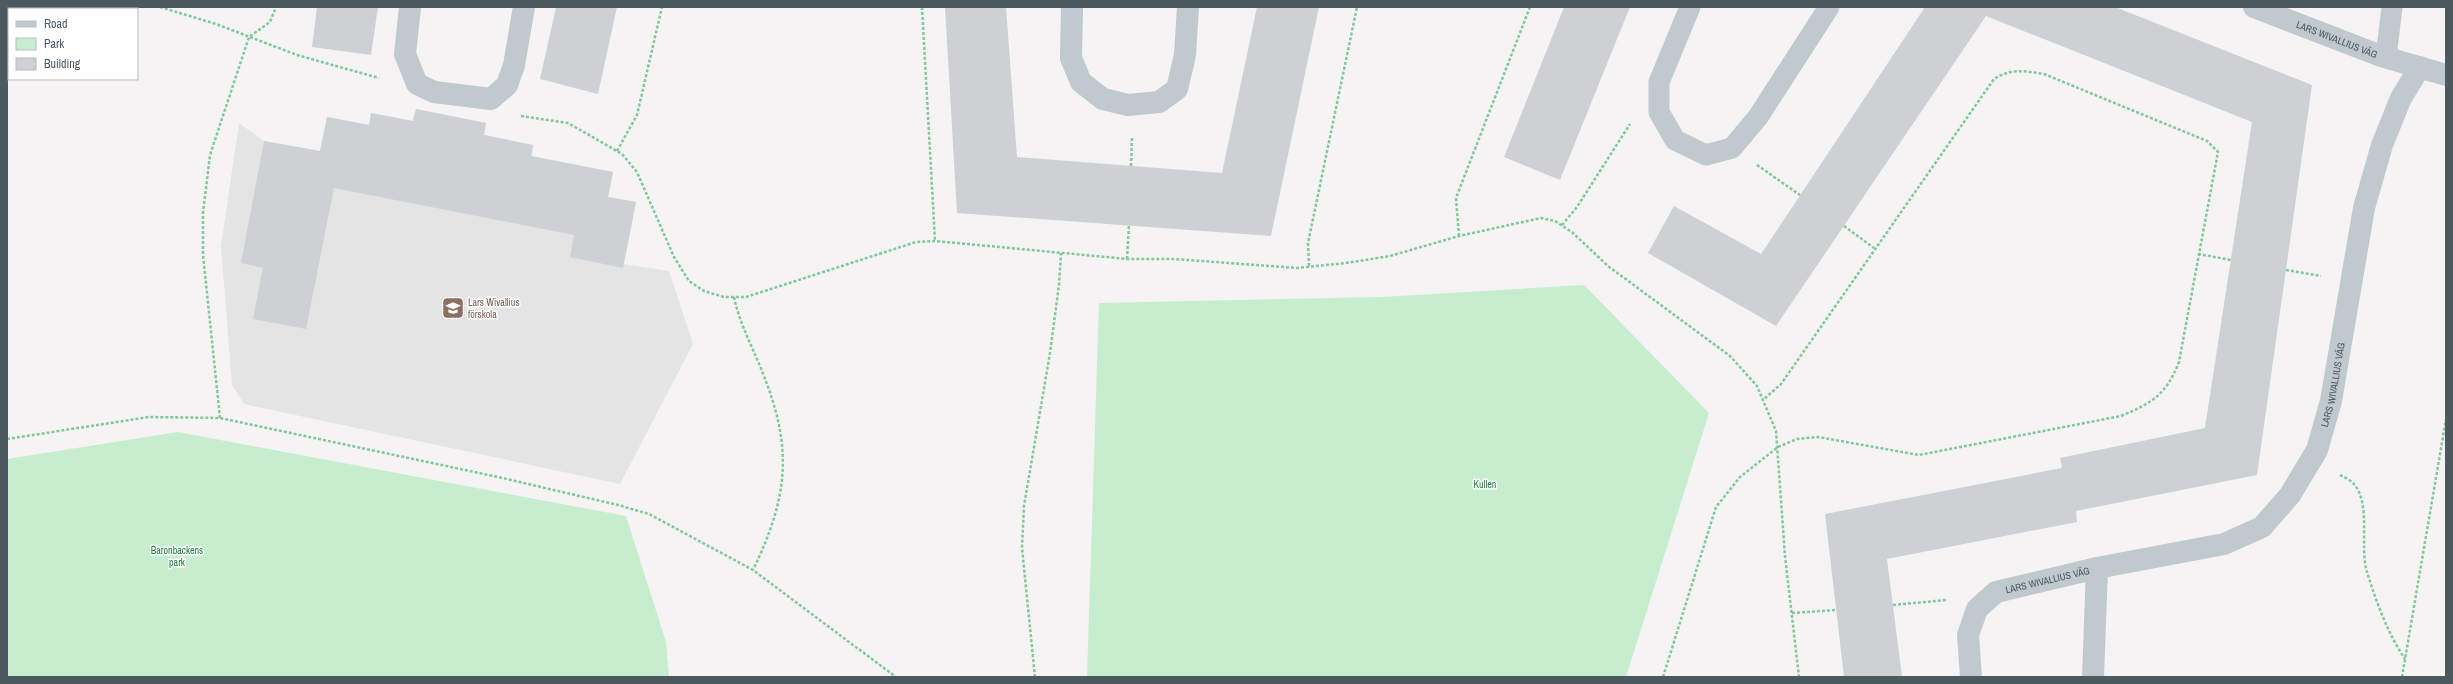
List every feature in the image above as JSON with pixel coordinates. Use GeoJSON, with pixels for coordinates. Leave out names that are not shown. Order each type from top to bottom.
{"type":"FeatureCollection","features":[{"type":"Feature","properties":{"kind":"street"},"geometry":{"type":"LineString","coordinates":[[410,7],[405,54],[417,84],[434,92],[491,99],[506,85],[512,72],[524,7]]}},
{"type":"Feature","properties":{"kind":"street"},"geometry":{"type":"LineString","coordinates":[[1072,7],[1071,58],[1081,82],[1103,99],[1128,105],[1159,102],[1177,88],[1185,55],[1188,7]]}},
{"type":"Feature","properties":{"kind":"street","name":"LARS WIVALLIUS VÄG"},"geometry":{"type":"LineString","coordinates":[[2254,7],[2386,57],[2446,75]]}},
{"type":"Feature","properties":{"kind":"street","name":"LARS WIVALLIUS VÄG"},"geometry":{"type":"LineString","coordinates":[[1971,677],[1968,635],[1977,609],[1996,592],[2097,568],[2224,544],[2262,527],[2290,495],[2313,457],[2332,401],[2364,208],[2382,145],[2401,98],[2420,67]]}},
{"type":"Feature","properties":{"kind":"street","name":"LARS WIVALLIUS VÄG"},"geometry":{"type":"LineString","coordinates":[[2093,677],[2097,568]]}},
{"type":"Feature","properties":{"kind":"lane"},"geometry":{"type":"LineString","coordinates":[[1690,7],[1659,82],[1659,112],[1675,140],[1706,154],[1732,148],[1758,117],[1829,7]]}},
{"type":"Feature","properties":{"kind":"lane"},"geometry":{"type":"LineString","coordinates":[[2386,57],[2392,7]]}},
{"type":"Feature","properties":{"kind":"path"},"geometry":{"type":"LineString","coordinates":[[160,7],[216,24],[297,56],[377,77],[383,81]]}},
{"type":"Feature","properties":{"kind":"path"},"geometry":{"type":"LineString","coordinates":[[220,418],[203,255],[203,213],[210,155],[249,37],[270,22],[276,7]]}},
{"type":"Feature","properties":{"kind":"path"},"geometry":{"type":"LineString","coordinates":[[617,151],[637,115],[662,7]]}},
{"type":"Feature","properties":{"kind":"path"},"geometry":{"type":"LineString","coordinates":[[922,7],[935,242]]}},
{"type":"Feature","properties":{"kind":"path"},"geometry":{"type":"LineString","coordinates":[[1309,266],[1308,243],[1357,7]]}},
{"type":"Feature","properties":{"kind":"path"},"geometry":{"type":"LineString","coordinates":[[1459,236],[1456,198],[1530,7]]}},
{"type":"Feature","properties":{"kind":"path"},"geometry":{"type":"LineString","coordinates":[[1663,677],[1716,507],[1740,477],[1778,447],[1797,439],[1818,436],[1920,455],[2121,416],[2148,405],[2171,382],[2179,362],[2218,152],[2207,141],[2044,74],[2018,70],[2004,73],[1994,79],[1781,384],[1763,400]]}},
{"type":"Feature","properties":{"kind":"path"},"geometry":{"type":"LineString","coordinates":[[1562,225],[1577,207],[1632,121],[1659,112]]}},
{"type":"Feature","properties":{"kind":"path"},"geometry":{"type":"LineString","coordinates":[[516,115],[568,123],[617,151],[637,172],[674,257],[689,281],[704,291],[724,297],[746,296],[916,242],[935,242],[1127,259],[1174,259],[1298,268],[1346,264],[1390,256],[1459,236],[1541,218],[1555,221],[1573,232],[1608,266],[1699,331],[1730,356],[1757,386],[1776,431],[1783,532],[1799,677]]}},
{"type":"Feature","properties":{"kind":"path"},"geometry":{"type":"LineString","coordinates":[[1732,148],[1800,195]]}},
{"type":"Feature","properties":{"kind":"path"},"geometry":{"type":"LineString","coordinates":[[1127,259],[1129,225]]}},
{"type":"Feature","properties":{"kind":"path"},"geometry":{"type":"LineString","coordinates":[[1844,226],[1875,248]]}},
{"type":"Feature","properties":{"kind":"path"},"geometry":{"type":"LineString","coordinates":[[1035,677],[1022,548],[1024,506],[1050,353],[1059,285],[1061,253]]}},
{"type":"Feature","properties":{"kind":"path"},"geometry":{"type":"LineString","coordinates":[[2198,254],[2231,260]]}},
{"type":"Feature","properties":{"kind":"path"},"geometry":{"type":"LineString","coordinates":[[734,297],[738,315],[745,328],[765,379],[779,422],[783,457],[781,497],[769,537],[753,570]]}},
{"type":"Feature","properties":{"kind":"path"},"geometry":{"type":"LineString","coordinates":[[7,439],[149,417],[220,418],[498,477],[618,505],[649,514],[753,570],[896,677]]}},
{"type":"Feature","properties":{"kind":"path"},"geometry":{"type":"LineString","coordinates":[[2402,677],[2446,419]]}},
{"type":"Feature","properties":{"kind":"path"},"geometry":{"type":"LineString","coordinates":[[2313,457],[2354,484],[2364,509],[2363,549],[2367,571],[2396,645],[2405,659]]}},
{"type":"Feature","properties":{"kind":"path"},"geometry":{"type":"LineString","coordinates":[[1893,605],[1947,600],[1977,609]]}},
{"type":"Feature","properties":{"kind":"path"},"geometry":{"type":"LineString","coordinates":[[1792,613],[1836,610]]}},
{"type":"Feature","properties":{"kind":"shaded area","name":"Lars Wivallius förskola"},"geometry":{"type":"Polygon","coordinates":[[[416,109],[486,123],[484,135],[533,145],[532,156],[613,172],[608,197],[636,202],[624,264],[669,271],[693,344],[620,484],[244,404],[232,385],[221,246],[239,123],[264,141],[320,151],[327,117],[369,125],[371,113],[413,121],[416,109]]]}},
{"type":"Feature","properties":{"kind":"green space","name":"Kullen"},"geometry":{"type":"Polygon","coordinates":[[[1584,285],[1709,413],[1626,677],[1087,677],[1099,303],[1382,297],[1584,285]]]}},
{"type":"Feature","properties":{"kind":"green space","name":"Baronbackens park"},"geometry":{"type":"Polygon","coordinates":[[[178,432],[626,516],[666,642],[669,677],[7,677],[7,459],[178,432]]]}},
{"type":"Feature","properties":{"kind":"building"},"geometry":{"type":"Polygon","coordinates":[[[317,7],[378,7],[371,55],[312,47],[317,7]]]}},
{"type":"Feature","properties":{"kind":"building"},"geometry":{"type":"Polygon","coordinates":[[[556,7],[617,7],[598,94],[540,79],[556,7]]]}},
{"type":"Feature","properties":{"kind":"building"},"geometry":{"type":"Polygon","coordinates":[[[945,7],[1006,7],[1017,157],[1222,173],[1257,7],[1319,7],[1271,236],[957,213],[945,7]]]}},
{"type":"Feature","properties":{"kind":"building"},"geometry":{"type":"Polygon","coordinates":[[[1564,7],[1630,7],[1560,180],[1504,157],[1564,7]]]}},
{"type":"Feature","properties":{"kind":"building"},"geometry":{"type":"Polygon","coordinates":[[[1925,7],[2115,7],[2312,85],[2257,475],[2076,511],[2077,522],[1887,559],[1902,677],[1844,677],[1825,514],[2062,468],[2060,458],[2205,428],[2252,122],[1986,16],[1776,326],[1648,253],[1674,206],[1761,254],[1925,7]]]}},
{"type":"Feature","properties":{"kind":"building"},"geometry":{"type":"Polygon","coordinates":[[[416,109],[486,123],[484,135],[533,145],[531,156],[613,172],[608,197],[636,202],[623,268],[570,257],[574,235],[334,188],[306,329],[253,319],[263,268],[241,263],[264,141],[320,151],[327,117],[369,125],[371,113],[413,121],[416,109]]]}},
{"type":"Feature","properties":{"kind":"place","name":"Lars Wivallius förskola"},"geometry":{"type":"Point","coordinates":[453,308]}}]}
